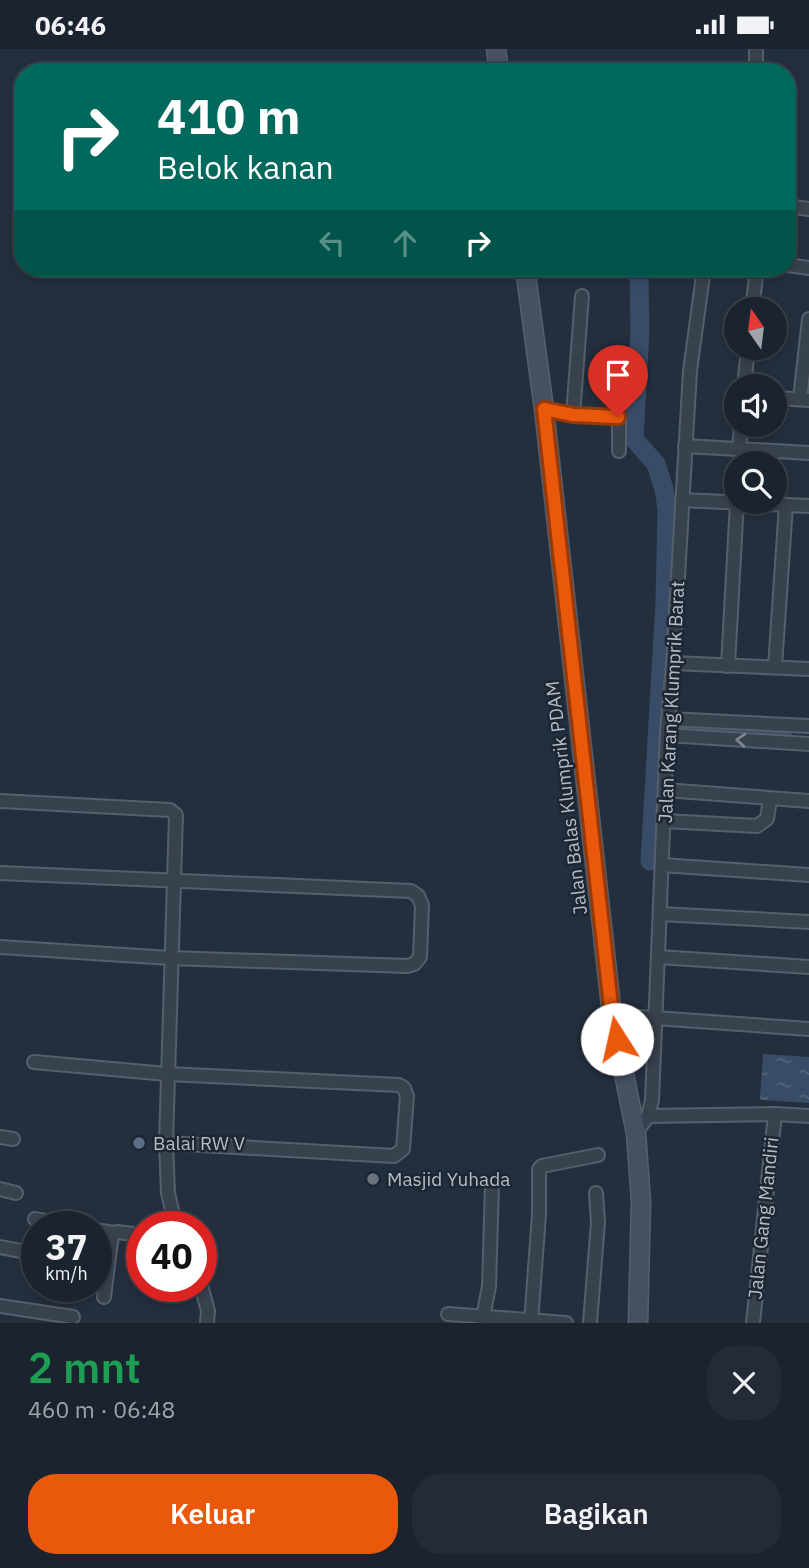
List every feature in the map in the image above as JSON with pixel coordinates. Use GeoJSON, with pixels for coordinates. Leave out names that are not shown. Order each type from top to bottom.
{"type":"FeatureCollection","features":[{"type":"Feature","properties":{"kind":"street","name":"Jalan Balas Klumprik PDAM"},"geometry":{"type":"LineString","coordinates":[[526,277],[636,1133],[641,1202],[638,1323]]}},
{"type":"Feature","properties":{"kind":"street","name":"Jalan Karang Klumprik Barat"},"geometry":{"type":"LineString","coordinates":[[636,1133],[648,1116],[652,1100],[652,1020],[659,957],[667,727],[690,371],[703,277]]}},
{"type":"Feature","properties":{"kind":"street"},"geometry":{"type":"LineString","coordinates":[[754,297],[756,277]]}},
{"type":"Feature","properties":{"kind":"street"},"geometry":{"type":"LineString","coordinates":[[573,415],[582,296]]}},
{"type":"Feature","properties":{"kind":"street"},"geometry":{"type":"LineString","coordinates":[[787,398],[805,399],[809,319]]}},
{"type":"Feature","properties":{"kind":"street"},"geometry":{"type":"LineString","coordinates":[[544,409],[573,415],[620,417],[619,451]]}},
{"type":"Feature","properties":{"kind":"street"},"geometry":{"type":"LineString","coordinates":[[739,449],[740,437]]}},
{"type":"Feature","properties":{"kind":"street"},"geometry":{"type":"LineString","coordinates":[[685,446],[809,453]]}},
{"type":"Feature","properties":{"kind":"street"},"geometry":{"type":"LineString","coordinates":[[682,500],[724,502]]}},
{"type":"Feature","properties":{"kind":"street"},"geometry":{"type":"LineString","coordinates":[[787,505],[809,506]]}},
{"type":"Feature","properties":{"kind":"street"},"geometry":{"type":"LineString","coordinates":[[728,666],[736,514]]}},
{"type":"Feature","properties":{"kind":"street"},"geometry":{"type":"LineString","coordinates":[[775,667],[785,514]]}},
{"type":"Feature","properties":{"kind":"street"},"geometry":{"type":"LineString","coordinates":[[673,663],[809,669]]}},
{"type":"Feature","properties":{"kind":"street"},"geometry":{"type":"LineString","coordinates":[[667,727],[809,726]]}},
{"type":"Feature","properties":{"kind":"street"},"geometry":{"type":"LineString","coordinates":[[667,727],[809,744]]}},
{"type":"Feature","properties":{"kind":"street"},"geometry":{"type":"LineString","coordinates":[[665,790],[809,801]]}},
{"type":"Feature","properties":{"kind":"street"},"geometry":{"type":"LineString","coordinates":[[664,821],[757,826],[767,819],[770,799]]}},
{"type":"Feature","properties":{"kind":"street"},"geometry":{"type":"LineString","coordinates":[[0,801],[170,810],[175,813],[177,821],[172,881],[166,1143],[168,1193],[173,1211]]}},
{"type":"Feature","properties":{"kind":"street"},"geometry":{"type":"LineString","coordinates":[[662,866],[809,875]]}},
{"type":"Feature","properties":{"kind":"street"},"geometry":{"type":"LineString","coordinates":[[0,873],[411,891],[418,896],[422,905],[420,957],[407,967],[170,958],[0,947]]}},
{"type":"Feature","properties":{"kind":"street"},"geometry":{"type":"LineString","coordinates":[[660,914],[809,922]]}},
{"type":"Feature","properties":{"kind":"street"},"geometry":{"type":"LineString","coordinates":[[659,957],[809,967]]}},
{"type":"Feature","properties":{"kind":"street"},"geometry":{"type":"LineString","coordinates":[[619,1016],[809,1029]]}},
{"type":"Feature","properties":{"kind":"street"},"geometry":{"type":"LineString","coordinates":[[34,1062],[167,1074],[399,1085],[404,1088],[407,1096],[403,1149],[394,1156],[166,1143]]}},
{"type":"Feature","properties":{"kind":"street"},"geometry":{"type":"LineString","coordinates":[[648,1116],[774,1120],[809,1116]]}},
{"type":"Feature","properties":{"kind":"street","name":"Jalan Gang Mandiri"},"geometry":{"type":"LineString","coordinates":[[753,1323],[774,1120]]}},
{"type":"Feature","properties":{"kind":"street"},"geometry":{"type":"LineString","coordinates":[[531,1321],[539,1214],[539,1169],[542,1166],[598,1155]]}},
{"type":"Feature","properties":{"kind":"street"},"geometry":{"type":"LineString","coordinates":[[483,1318],[489,1286],[492,1185]]}},
{"type":"Feature","properties":{"kind":"street"},"geometry":{"type":"LineString","coordinates":[[0,1189],[16,1192]]}},
{"type":"Feature","properties":{"kind":"street"},"geometry":{"type":"LineString","coordinates":[[590,1323],[598,1222],[596,1193]]}},
{"type":"Feature","properties":{"kind":"street"},"geometry":{"type":"LineString","coordinates":[[113,1233],[126,1234]]}},
{"type":"Feature","properties":{"kind":"street"},"geometry":{"type":"LineString","coordinates":[[0,1247],[21,1251]]}},
{"type":"Feature","properties":{"kind":"street"},"geometry":{"type":"LineString","coordinates":[[206,1302],[207,1323]]}},
{"type":"Feature","properties":{"kind":"street"},"geometry":{"type":"LineString","coordinates":[[0,1306],[73,1317]]}},
{"type":"Feature","properties":{"kind":"street"},"geometry":{"type":"LineString","coordinates":[[448,1314],[566,1323]]}},
{"type":"Feature","properties":{"kind":"water"},"geometry":{"type":"Polygon","coordinates":[[[763,1054],[809,1057],[809,1103],[760,1100],[763,1054]]]}},
{"type":"Feature","properties":{"kind":"waterway"},"geometry":{"type":"LineString","coordinates":[[639,278],[640,332],[634,439],[656,464],[667,509],[665,602],[650,861]]}},
{"type":"Feature","properties":{"kind":"waterway"},"geometry":{"type":"LineString","coordinates":[[659,726],[783,730]]}},
{"type":"Feature","properties":{"kind":"place","name":"Balai RW V"},"geometry":{"type":"Point","coordinates":[139,1143]}},
{"type":"Feature","properties":{"kind":"place","name":"Masjid Yuhada"},"geometry":{"type":"Point","coordinates":[373,1179]}},
{"type":"Feature","properties":{"kind":"route"},"geometry":{"type":"LineString","coordinates":[[617,1039],[612,1015],[544,409],[573,415],[618,417]]}}]}
